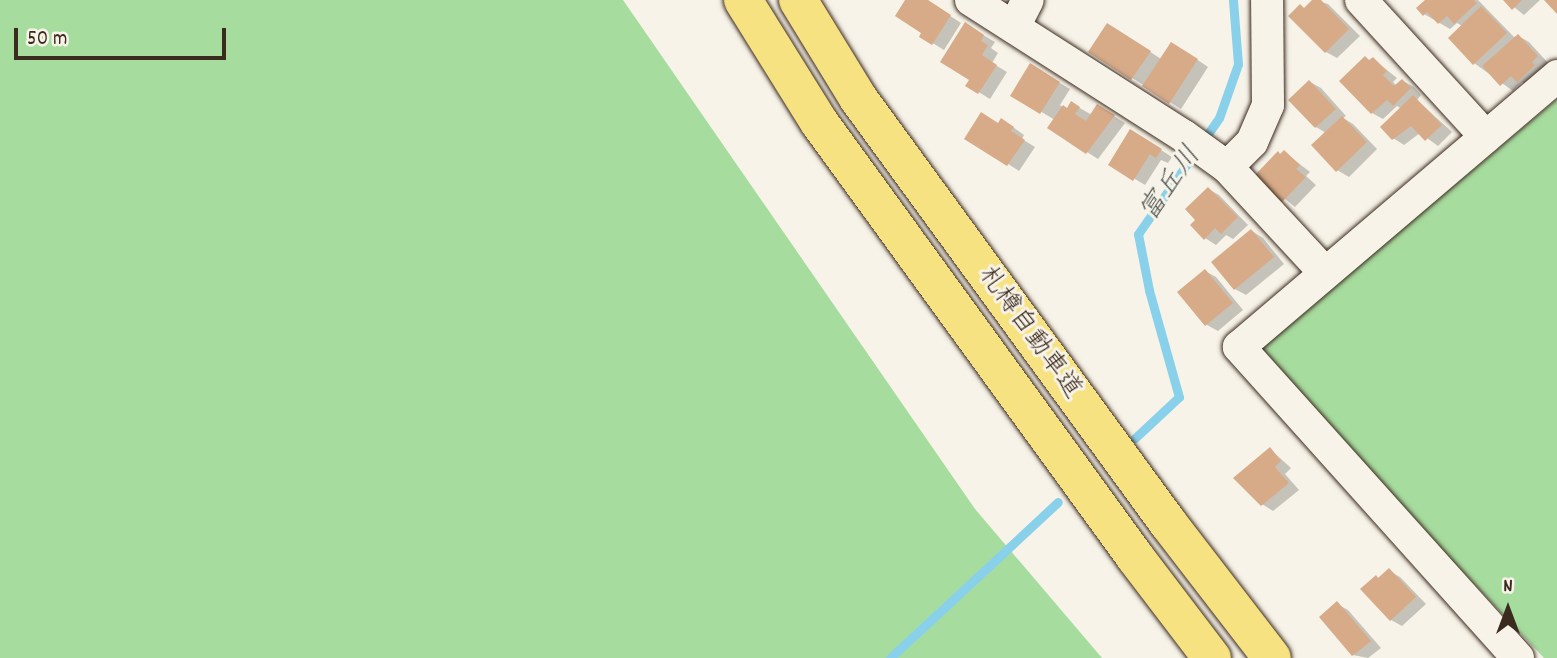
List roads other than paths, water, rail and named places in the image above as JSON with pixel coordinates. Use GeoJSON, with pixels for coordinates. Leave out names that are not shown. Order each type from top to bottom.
{"type":"FeatureCollection","features":[{"type":"Feature","properties":{"kind":"highway","name":"札樽自動車道"},"geometry":{"type":"LineString","coordinates":[[743,0],[819,122],[1135,557],[1212,658]]}},
{"type":"Feature","properties":{"kind":"highway","name":"札樽自動車道"},"geometry":{"type":"LineString","coordinates":[[797,0],[858,98],[1168,523],[1272,658]]}},
{"type":"Feature","properties":{"kind":"street"},"geometry":{"type":"LineString","coordinates":[[971,0],[1021,14],[1222,163],[1325,274]]}},
{"type":"Feature","properties":{"kind":"street"},"geometry":{"type":"LineString","coordinates":[[1222,163],[1252,142],[1268,105],[1267,0]]}},
{"type":"Feature","properties":{"kind":"street"},"geometry":{"type":"LineString","coordinates":[[1361,0],[1486,137]]}},
{"type":"Feature","properties":{"kind":"street"},"geometry":{"type":"LineString","coordinates":[[1518,658],[1239,347],[1557,76]]}},
{"type":"Feature","properties":{"kind":"waterway","name":"富丘川"},"geometry":{"type":"LineString","coordinates":[[1135,438],[1179,397],[1149,290],[1138,234],[1219,118],[1238,64],[1233,0]]}},
{"type":"Feature","properties":{"kind":"waterway","name":"富丘川"},"geometry":{"type":"LineString","coordinates":[[890,658],[1058,502]]}}]}
